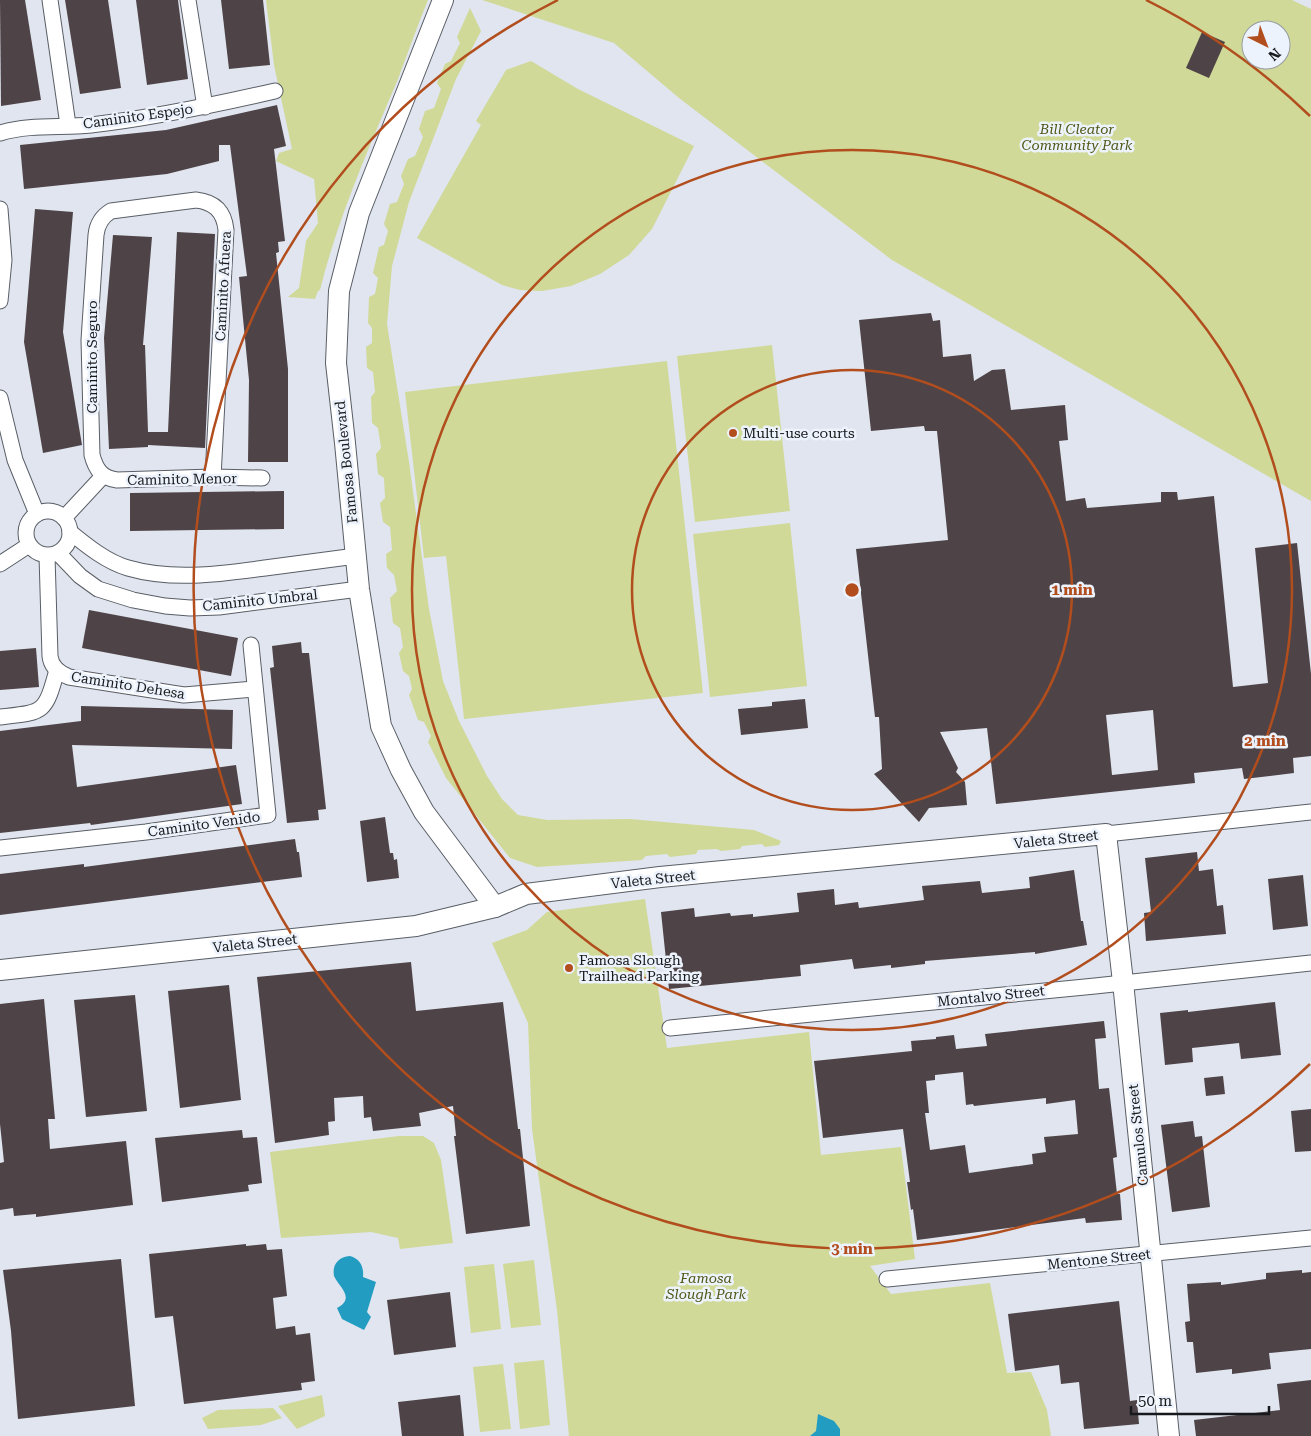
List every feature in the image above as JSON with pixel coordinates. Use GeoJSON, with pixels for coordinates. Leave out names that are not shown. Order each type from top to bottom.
{"type":"FeatureCollection","features":[{"type":"Feature","properties":{"kind":"street"},"geometry":{"type":"LineString","coordinates":[[50,0],[68,125]]}},
{"type":"Feature","properties":{"kind":"street"},"geometry":{"type":"LineString","coordinates":[[188,0],[205,107]]}},
{"type":"Feature","properties":{"kind":"street","name":"Famosa Boulevard"},"geometry":{"type":"LineString","coordinates":[[443,0],[359,213],[339,291],[336,363],[359,589],[381,726],[401,770],[424,812],[495,908]]}},
{"type":"Feature","properties":{"kind":"street","name":"Caminito Espejo"},"geometry":{"type":"LineString","coordinates":[[0,134],[17,128],[89,125],[168,114],[276,91]]}},
{"type":"Feature","properties":{"kind":"street","name":"Caminito Afuera"},"geometry":{"type":"LineString","coordinates":[[96,235],[97,228],[104,215],[118,209],[196,200],[213,204],[223,215],[226,230],[213,477]]}},
{"type":"Feature","properties":{"kind":"street"},"geometry":{"type":"LineString","coordinates":[[0,209],[4,260],[0,301]]}},
{"type":"Feature","properties":{"kind":"street","name":"Caminito Seguro"},"geometry":{"type":"LineString","coordinates":[[96,235],[89,340],[92,446],[94,462],[103,476]]}},
{"type":"Feature","properties":{"kind":"street"},"geometry":{"type":"LineString","coordinates":[[0,404],[15,460],[37,514]]}},
{"type":"Feature","properties":{"kind":"street"},"geometry":{"type":"LineString","coordinates":[[103,476],[67,525],[66,546],[52,554],[34,551],[29,546],[26,532],[27,525],[37,514],[51,511],[67,525],[89,547],[127,568],[160,574],[185,576],[214,575],[356,556]]}},
{"type":"Feature","properties":{"kind":"street","name":"Caminito Menor"},"geometry":{"type":"LineString","coordinates":[[103,476],[117,480],[213,477],[262,478]]}},
{"type":"Feature","properties":{"kind":"street"},"geometry":{"type":"LineString","coordinates":[[0,564],[29,546]]}},
{"type":"Feature","properties":{"kind":"street"},"geometry":{"type":"LineString","coordinates":[[52,554],[50,661],[58,670]]}},
{"type":"Feature","properties":{"kind":"street","name":"Caminito Umbral"},"geometry":{"type":"LineString","coordinates":[[52,554],[98,589],[133,600],[165,606],[190,608],[219,607],[359,589]]}},
{"type":"Feature","properties":{"kind":"street","name":"Caminito Venido"},"geometry":{"type":"LineString","coordinates":[[0,848],[268,815],[251,645]]}},
{"type":"Feature","properties":{"kind":"street","name":"Caminito Dehesa"},"geometry":{"type":"LineString","coordinates":[[0,717],[30,713],[43,706],[50,697],[58,670],[69,676],[184,695],[254,689]]}},
{"type":"Feature","properties":{"kind":"street","name":"Valeta Street"},"geometry":{"type":"LineString","coordinates":[[0,970],[416,926],[495,908],[526,894],[641,880],[1311,812]]}},
{"type":"Feature","properties":{"kind":"street","name":"Camulos Street"},"geometry":{"type":"LineString","coordinates":[[1106,834],[1124,982],[1169,1436]]}},
{"type":"Feature","properties":{"kind":"street","name":"Montalvo Street"},"geometry":{"type":"LineString","coordinates":[[670,1028],[1311,963]]}},
{"type":"Feature","properties":{"kind":"street","name":"Mentone Street"},"geometry":{"type":"LineString","coordinates":[[887,1279],[1311,1238]]}},
{"type":"Feature","properties":{"kind":"green space"},"geometry":{"type":"Polygon","coordinates":[[[266,0],[428,0],[355,183],[327,263],[320,290],[315,299],[288,297],[299,288],[306,241],[318,223],[314,179],[276,161],[279,153],[292,149],[274,65],[266,0]]]}},
{"type":"Feature","properties":{"kind":"green space","name":"Bill Cleator Community Park"},"geometry":{"type":"Polygon","coordinates":[[[482,0],[1292,0],[1311,9],[1311,501],[892,260],[679,98],[614,43],[482,0]]]}},
{"type":"Feature","properties":{"kind":"green space"},"geometry":{"type":"Polygon","coordinates":[[[470,8],[481,31],[456,79],[409,202],[392,266],[387,324],[409,462],[429,609],[443,681],[459,721],[487,776],[502,799],[518,815],[547,820],[630,819],[754,830],[781,841],[779,845],[765,847],[762,844],[742,846],[740,849],[721,851],[717,849],[698,850],[696,854],[670,857],[667,854],[646,856],[642,860],[537,867],[510,858],[446,778],[428,742],[431,736],[424,722],[418,720],[409,695],[412,689],[409,676],[403,671],[399,653],[403,647],[400,628],[393,623],[390,598],[397,591],[394,575],[387,568],[386,554],[392,550],[390,527],[383,522],[380,503],[385,498],[384,478],[378,474],[376,454],[381,448],[378,428],[372,423],[371,397],[375,392],[373,372],[367,368],[366,347],[372,343],[372,328],[368,323],[369,297],[375,294],[378,278],[373,273],[379,247],[384,245],[388,231],[384,224],[390,204],[397,202],[404,184],[401,176],[408,159],[415,156],[423,137],[419,129],[425,111],[434,108],[441,89],[437,83],[445,64],[451,61],[460,43],[457,37],[470,8]]]}},
{"type":"Feature","properties":{"kind":"green space"},"geometry":{"type":"Polygon","coordinates":[[[531,61],[578,89],[694,146],[652,229],[629,255],[600,274],[571,286],[542,291],[520,290],[502,285],[417,238],[481,125],[476,121],[506,70],[531,61]]]}},
{"type":"Feature","properties":{"kind":"green space","name":"Multi-use courts"},"geometry":{"type":"Polygon","coordinates":[[[772,345],[790,511],[695,522],[677,356],[772,345]]]}},
{"type":"Feature","properties":{"kind":"green space"},"geometry":{"type":"Polygon","coordinates":[[[667,361],[703,693],[464,719],[446,556],[424,558],[405,392],[667,361]]]}},
{"type":"Feature","properties":{"kind":"green space"},"geometry":{"type":"Polygon","coordinates":[[[790,523],[807,686],[710,697],[693,534],[790,523]]]}},
{"type":"Feature","properties":{"kind":"green space","name":"Famosa Slough Park"},"geometry":{"type":"Polygon","coordinates":[[[645,899],[667,1048],[809,1032],[821,1155],[901,1147],[915,1259],[870,1266],[891,1294],[990,1283],[1007,1373],[1031,1372],[1047,1410],[1051,1436],[569,1436],[557,1310],[532,1129],[528,1023],[492,943],[527,930],[547,912],[645,899]]]}},
{"type":"Feature","properties":{"kind":"green space"},"geometry":{"type":"Polygon","coordinates":[[[399,1136],[423,1136],[434,1143],[441,1160],[453,1243],[400,1249],[398,1238],[371,1232],[281,1238],[270,1152],[399,1136]]]}},
{"type":"Feature","properties":{"kind":"green space"},"geometry":{"type":"Polygon","coordinates":[[[534,1260],[541,1325],[511,1328],[503,1264],[534,1260]]]}},
{"type":"Feature","properties":{"kind":"green space"},"geometry":{"type":"Polygon","coordinates":[[[494,1264],[501,1329],[471,1333],[464,1267],[494,1264]]]}},
{"type":"Feature","properties":{"kind":"green space"},"geometry":{"type":"Polygon","coordinates":[[[544,1360],[550,1425],[520,1429],[514,1363],[544,1360]]]}},
{"type":"Feature","properties":{"kind":"green space"},"geometry":{"type":"Polygon","coordinates":[[[503,1364],[511,1429],[480,1432],[473,1367],[503,1364]]]}},
{"type":"Feature","properties":{"kind":"green space"},"geometry":{"type":"Polygon","coordinates":[[[322,1395],[325,1416],[297,1429],[278,1406],[322,1395]]]}},
{"type":"Feature","properties":{"kind":"green space"},"geometry":{"type":"Polygon","coordinates":[[[273,1408],[282,1418],[261,1425],[208,1429],[202,1418],[218,1410],[273,1408]]]}},
{"type":"Feature","properties":{"kind":"water"},"geometry":{"type":"Polygon","coordinates":[[[350,1256],[361,1264],[363,1277],[376,1282],[367,1312],[371,1317],[364,1330],[342,1319],[337,1308],[343,1304],[346,1296],[334,1276],[334,1268],[339,1260],[350,1256]]]}},
{"type":"Feature","properties":{"kind":"water"},"geometry":{"type":"Polygon","coordinates":[[[818,1414],[834,1421],[840,1429],[840,1436],[810,1436],[816,1431],[818,1414]]]}},
{"type":"Feature","properties":{"kind":"building"},"geometry":{"type":"Polygon","coordinates":[[[0,0],[25,0],[41,100],[1,106],[0,0]]]}},
{"type":"Feature","properties":{"kind":"building"},"geometry":{"type":"Polygon","coordinates":[[[65,0],[108,0],[121,88],[80,94],[65,0]]]}},
{"type":"Feature","properties":{"kind":"building"},"geometry":{"type":"Polygon","coordinates":[[[136,0],[178,0],[188,79],[147,85],[136,0]]]}},
{"type":"Feature","properties":{"kind":"building"},"geometry":{"type":"Polygon","coordinates":[[[221,0],[263,0],[270,65],[229,69],[221,0]]]}},
{"type":"Feature","properties":{"kind":"building"},"geometry":{"type":"Polygon","coordinates":[[[1202,32],[1225,42],[1209,78],[1186,68],[1202,32]]]}},
{"type":"Feature","properties":{"kind":"building"},"geometry":{"type":"Polygon","coordinates":[[[277,105],[286,146],[274,149],[285,241],[278,242],[279,252],[276,253],[288,369],[288,462],[248,462],[249,380],[239,277],[247,276],[230,145],[219,145],[219,161],[167,174],[24,189],[20,145],[166,130],[277,105]]]}},
{"type":"Feature","properties":{"kind":"building"},"geometry":{"type":"Polygon","coordinates":[[[35,209],[73,212],[63,332],[82,445],[43,453],[24,342],[35,209]]]}},
{"type":"Feature","properties":{"kind":"building"},"geometry":{"type":"Polygon","coordinates":[[[177,232],[215,234],[205,448],[148,445],[148,447],[109,449],[104,338],[113,235],[152,237],[143,345],[145,345],[148,432],[168,432],[177,232]]]}},
{"type":"Feature","properties":{"kind":"building"},"geometry":{"type":"Polygon","coordinates":[[[931,313],[933,321],[940,320],[943,357],[971,354],[974,381],[992,370],[1005,369],[1011,410],[1065,405],[1068,440],[1059,441],[1066,501],[1085,498],[1087,508],[1161,502],[1161,492],[1177,492],[1178,500],[1214,496],[1233,687],[1268,683],[1255,548],[1297,543],[1311,674],[1311,756],[1293,758],[1294,773],[1244,779],[1242,768],[1194,773],[1195,783],[996,804],[987,728],[940,732],[958,768],[956,772],[965,782],[967,805],[929,808],[919,822],[874,774],[882,769],[879,717],[875,717],[856,549],[948,540],[937,431],[925,431],[924,426],[871,431],[859,320],[931,313]],[[1153,710],[1106,715],[1112,775],[1158,770],[1153,710]]]}},
{"type":"Feature","properties":{"kind":"building"},"geometry":{"type":"Polygon","coordinates":[[[284,491],[284,529],[130,531],[130,493],[284,491]]]}},
{"type":"Feature","properties":{"kind":"building"},"geometry":{"type":"Polygon","coordinates":[[[89,610],[238,638],[231,676],[82,648],[89,610]]]}},
{"type":"Feature","properties":{"kind":"building"},"geometry":{"type":"Polygon","coordinates":[[[301,642],[302,653],[309,653],[326,809],[318,810],[319,820],[287,823],[270,668],[274,667],[272,646],[301,642]]]}},
{"type":"Feature","properties":{"kind":"building"},"geometry":{"type":"Polygon","coordinates":[[[36,648],[39,687],[0,690],[0,651],[36,648]]]}},
{"type":"Feature","properties":{"kind":"building"},"geometry":{"type":"Polygon","coordinates":[[[805,699],[808,728],[741,735],[738,709],[772,706],[772,702],[805,699]]]}},
{"type":"Feature","properties":{"kind":"building"},"geometry":{"type":"Polygon","coordinates":[[[81,706],[233,710],[232,749],[72,745],[77,787],[236,765],[242,804],[91,825],[90,823],[0,833],[0,731],[81,721],[81,706]]]}},
{"type":"Feature","properties":{"kind":"building"},"geometry":{"type":"Polygon","coordinates":[[[385,817],[390,853],[393,853],[394,860],[397,859],[399,878],[367,882],[360,821],[385,817]]]}},
{"type":"Feature","properties":{"kind":"building"},"geometry":{"type":"Polygon","coordinates":[[[295,839],[297,852],[299,852],[302,877],[0,915],[0,874],[84,864],[84,867],[295,839]]]}},
{"type":"Feature","properties":{"kind":"building"},"geometry":{"type":"Polygon","coordinates":[[[1197,852],[1199,871],[1213,869],[1217,906],[1223,905],[1226,934],[1146,941],[1144,913],[1151,912],[1145,858],[1197,852]]]}},
{"type":"Feature","properties":{"kind":"building"},"geometry":{"type":"Polygon","coordinates":[[[1074,870],[1081,921],[1083,921],[1087,945],[1035,954],[1035,952],[925,961],[925,964],[891,968],[891,965],[854,969],[852,959],[800,965],[801,976],[669,989],[661,912],[694,908],[695,917],[730,913],[731,916],[753,914],[753,917],[799,912],[797,893],[834,889],[835,905],[858,902],[859,908],[924,900],[922,886],[980,881],[982,893],[1030,888],[1029,877],[1074,870]]]}},
{"type":"Feature","properties":{"kind":"building"},"geometry":{"type":"Polygon","coordinates":[[[1303,875],[1308,926],[1273,930],[1268,879],[1303,875]]]}},
{"type":"Feature","properties":{"kind":"building"},"geometry":{"type":"Polygon","coordinates":[[[411,962],[416,1011],[503,1002],[518,1129],[520,1129],[530,1226],[466,1234],[454,1136],[456,1136],[453,1106],[419,1113],[421,1126],[373,1131],[371,1117],[364,1118],[363,1096],[334,1098],[335,1121],[328,1122],[329,1135],[275,1143],[257,977],[411,962]]]}},
{"type":"Feature","properties":{"kind":"building"},"geometry":{"type":"Polygon","coordinates":[[[229,985],[241,1100],[180,1108],[168,991],[229,985]]]}},
{"type":"Feature","properties":{"kind":"building"},"geometry":{"type":"Polygon","coordinates":[[[135,995],[147,1111],[86,1117],[74,1000],[135,995]]]}},
{"type":"Feature","properties":{"kind":"building"},"geometry":{"type":"Polygon","coordinates":[[[44,999],[55,1119],[48,1119],[50,1149],[126,1141],[133,1205],[36,1217],[36,1214],[14,1216],[13,1208],[0,1210],[0,1163],[4,1162],[0,1124],[0,1004],[44,999]]]}},
{"type":"Feature","properties":{"kind":"building"},"geometry":{"type":"Polygon","coordinates":[[[1275,1002],[1281,1055],[1241,1059],[1239,1043],[1192,1048],[1193,1062],[1165,1065],[1160,1013],[1188,1010],[1188,1012],[1275,1002]]]}},
{"type":"Feature","properties":{"kind":"building"},"geometry":{"type":"Polygon","coordinates":[[[1104,1021],[1106,1038],[1095,1039],[1099,1089],[1109,1088],[1117,1157],[1113,1158],[1117,1194],[1120,1194],[1122,1220],[1086,1223],[1085,1218],[917,1240],[907,1182],[910,1182],[903,1129],[823,1138],[814,1061],[912,1051],[911,1041],[954,1035],[956,1049],[987,1046],[985,1034],[1104,1021]],[[963,1072],[935,1075],[935,1080],[926,1081],[929,1113],[925,1113],[930,1150],[965,1145],[969,1173],[1033,1164],[1032,1154],[1046,1152],[1044,1137],[1078,1134],[1075,1100],[1046,1104],[1046,1098],[974,1106],[973,1104],[966,1105],[963,1072]]]}},
{"type":"Feature","properties":{"kind":"building"},"geometry":{"type":"Polygon","coordinates":[[[1223,1076],[1225,1094],[1206,1096],[1204,1078],[1223,1076]]]}},
{"type":"Feature","properties":{"kind":"building"},"geometry":{"type":"Polygon","coordinates":[[[1311,1109],[1311,1151],[1295,1152],[1291,1111],[1311,1109]]]}},
{"type":"Feature","properties":{"kind":"building"},"geometry":{"type":"Polygon","coordinates":[[[1193,1121],[1195,1137],[1202,1136],[1210,1207],[1172,1212],[1161,1125],[1193,1121]]]}},
{"type":"Feature","properties":{"kind":"building"},"geometry":{"type":"Polygon","coordinates":[[[242,1130],[243,1138],[257,1137],[262,1183],[248,1185],[249,1191],[162,1202],[155,1138],[242,1130]]]}},
{"type":"Feature","properties":{"kind":"building"},"geometry":{"type":"Polygon","coordinates":[[[246,1244],[246,1246],[266,1244],[267,1250],[282,1249],[287,1296],[273,1298],[276,1329],[295,1326],[296,1335],[310,1333],[315,1381],[301,1383],[302,1390],[184,1404],[173,1316],[155,1318],[149,1254],[246,1244]]]}},
{"type":"Feature","properties":{"kind":"building"},"geometry":{"type":"Polygon","coordinates":[[[121,1259],[135,1406],[18,1419],[11,1331],[3,1270],[121,1259]]]}},
{"type":"Feature","properties":{"kind":"building"},"geometry":{"type":"Polygon","coordinates":[[[1302,1270],[1302,1273],[1311,1272],[1311,1349],[1269,1353],[1271,1369],[1232,1374],[1232,1369],[1196,1373],[1193,1342],[1187,1342],[1185,1322],[1190,1321],[1187,1284],[1221,1282],[1221,1285],[1266,1279],[1266,1273],[1302,1270]]]}},
{"type":"Feature","properties":{"kind":"building"},"geometry":{"type":"Polygon","coordinates":[[[450,1292],[456,1347],[394,1355],[387,1300],[450,1292]]]}},
{"type":"Feature","properties":{"kind":"building"},"geometry":{"type":"Polygon","coordinates":[[[1119,1301],[1130,1401],[1137,1400],[1139,1424],[1084,1429],[1079,1382],[1061,1384],[1059,1365],[1015,1371],[1008,1314],[1119,1301]]]}},
{"type":"Feature","properties":{"kind":"building"},"geometry":{"type":"Polygon","coordinates":[[[1311,1380],[1311,1436],[1196,1436],[1194,1420],[1280,1410],[1277,1384],[1311,1380]]]}},
{"type":"Feature","properties":{"kind":"building"},"geometry":{"type":"Polygon","coordinates":[[[460,1395],[464,1436],[402,1436],[398,1402],[460,1395]]]}},
{"type":"Feature","properties":{"kind":"place","name":"Multi-use courts"},"geometry":{"type":"Point","coordinates":[733,433]}},
{"type":"Feature","properties":{"kind":"place","name":"Famosa Slough Trailhead Parking"},"geometry":{"type":"Point","coordinates":[569,968]}}]}
